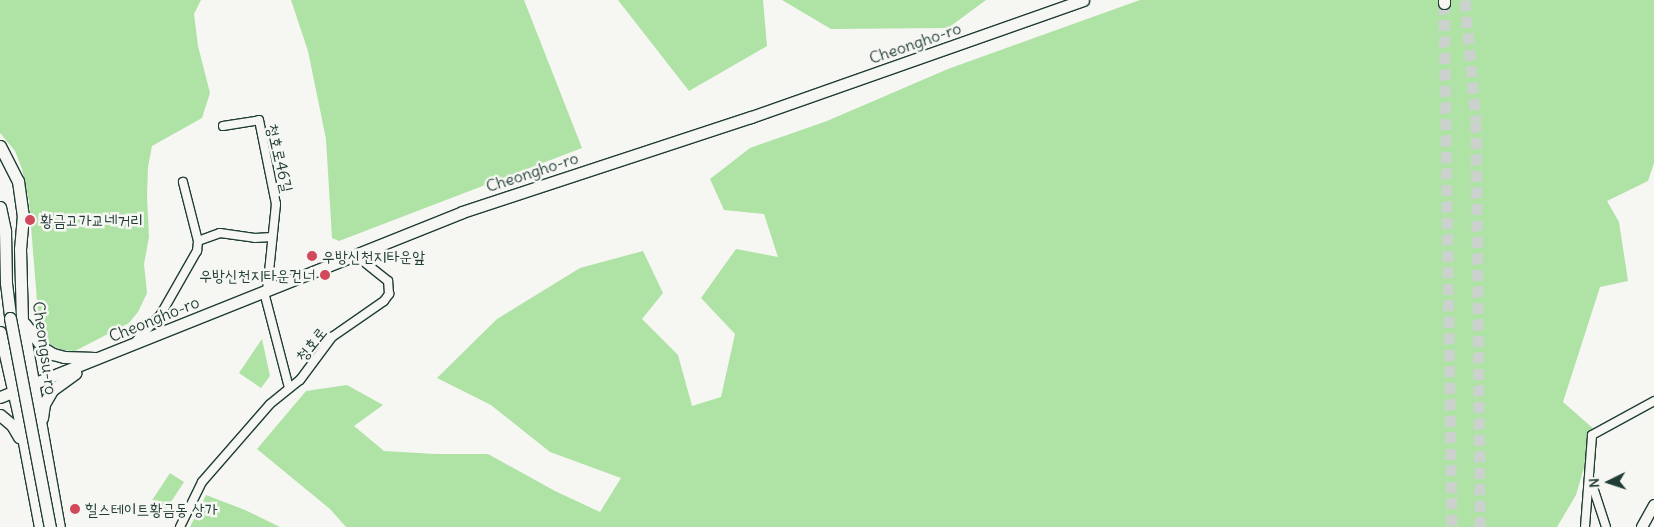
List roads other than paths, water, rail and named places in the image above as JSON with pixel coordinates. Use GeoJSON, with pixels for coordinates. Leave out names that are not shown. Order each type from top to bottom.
{"type":"FeatureCollection","features":[{"type":"Feature","properties":{"kind":"main road","name":"Cheongho-ro"},"geometry":{"type":"LineString","coordinates":[[0,398],[353,254],[462,212],[760,113],[1083,0]]}},
{"type":"Feature","properties":{"kind":"main road","name":"Cheongsu-ro"},"geometry":{"type":"LineString","coordinates":[[0,146],[4,150],[18,180],[23,215],[20,249],[22,320],[32,384],[60,527]]}},
{"type":"Feature","properties":{"kind":"main road","name":"Cheongsu-ro"},"geometry":{"type":"LineString","coordinates":[[0,207],[4,231],[6,283],[10,318],[50,527]]}},
{"type":"Feature","properties":{"kind":"main road"},"geometry":{"type":"LineString","coordinates":[[22,320],[42,348],[53,354],[64,357],[102,358]]}},
{"type":"Feature","properties":{"kind":"main road"},"geometry":{"type":"LineString","coordinates":[[0,332],[40,527]]}},
{"type":"Feature","properties":{"kind":"main road"},"geometry":{"type":"LineString","coordinates":[[3,345],[7,354],[16,357],[24,352],[26,345]]}},
{"type":"Feature","properties":{"kind":"main road"},"geometry":{"type":"LineString","coordinates":[[45,450],[41,422],[44,404],[52,390],[69,376],[102,358]]}},
{"type":"Feature","properties":{"kind":"main road"},"geometry":{"type":"LineString","coordinates":[[0,415],[12,425],[26,456]]}},
{"type":"Feature","properties":{"kind":"main road"},"geometry":{"type":"LineString","coordinates":[[26,456],[34,445],[40,446],[45,450]]}},
{"type":"Feature","properties":{"kind":"street","name":"청호로46길"},"geometry":{"type":"LineString","coordinates":[[223,126],[259,120],[276,204],[265,291]]}},
{"type":"Feature","properties":{"kind":"street"},"geometry":{"type":"LineString","coordinates":[[133,345],[161,314],[197,251],[198,241],[183,182]]}},
{"type":"Feature","properties":{"kind":"street"},"geometry":{"type":"LineString","coordinates":[[198,241],[220,233],[255,238],[272,236]]}},
{"type":"Feature","properties":{"kind":"street","name":"청호로"},"geometry":{"type":"LineString","coordinates":[[265,291],[289,388],[300,380],[332,337],[384,301],[389,294],[388,281],[353,254]]}},
{"type":"Feature","properties":{"kind":"street"},"geometry":{"type":"LineString","coordinates":[[180,527],[202,482],[270,404],[289,388]]}},
{"type":"Feature","properties":{"kind":"street"},"geometry":{"type":"LineString","coordinates":[[1585,527],[1592,435],[1654,402]]}},
{"type":"Feature","properties":{"kind":"street"},"geometry":{"type":"LineString","coordinates":[[1590,478],[1606,527]]}},
{"type":"Feature","properties":{"kind":"street"},"geometry":{"type":"LineString","coordinates":[[1642,527],[1654,505]]}},
{"type":"Feature","properties":{"kind":"tunnel"},"geometry":{"type":"LineString","coordinates":[[1465,0],[1476,121],[1480,527]]}},
{"type":"Feature","properties":{"kind":"tunnel"},"geometry":{"type":"LineString","coordinates":[[1444,3],[1452,527]]}},
{"type":"Feature","properties":{"kind":"place","name":"황금고가교네거리"},"geometry":{"type":"Point","coordinates":[30,220]}},
{"type":"Feature","properties":{"kind":"place","name":"우방신천지타운앞"},"geometry":{"type":"Point","coordinates":[312,256]}},
{"type":"Feature","properties":{"kind":"place","name":"우방신천지타운건너"},"geometry":{"type":"Point","coordinates":[325,275]}},
{"type":"Feature","properties":{"kind":"place","name":"힐스테이트황금동 상가"},"geometry":{"type":"Point","coordinates":[75,509]}}]}
